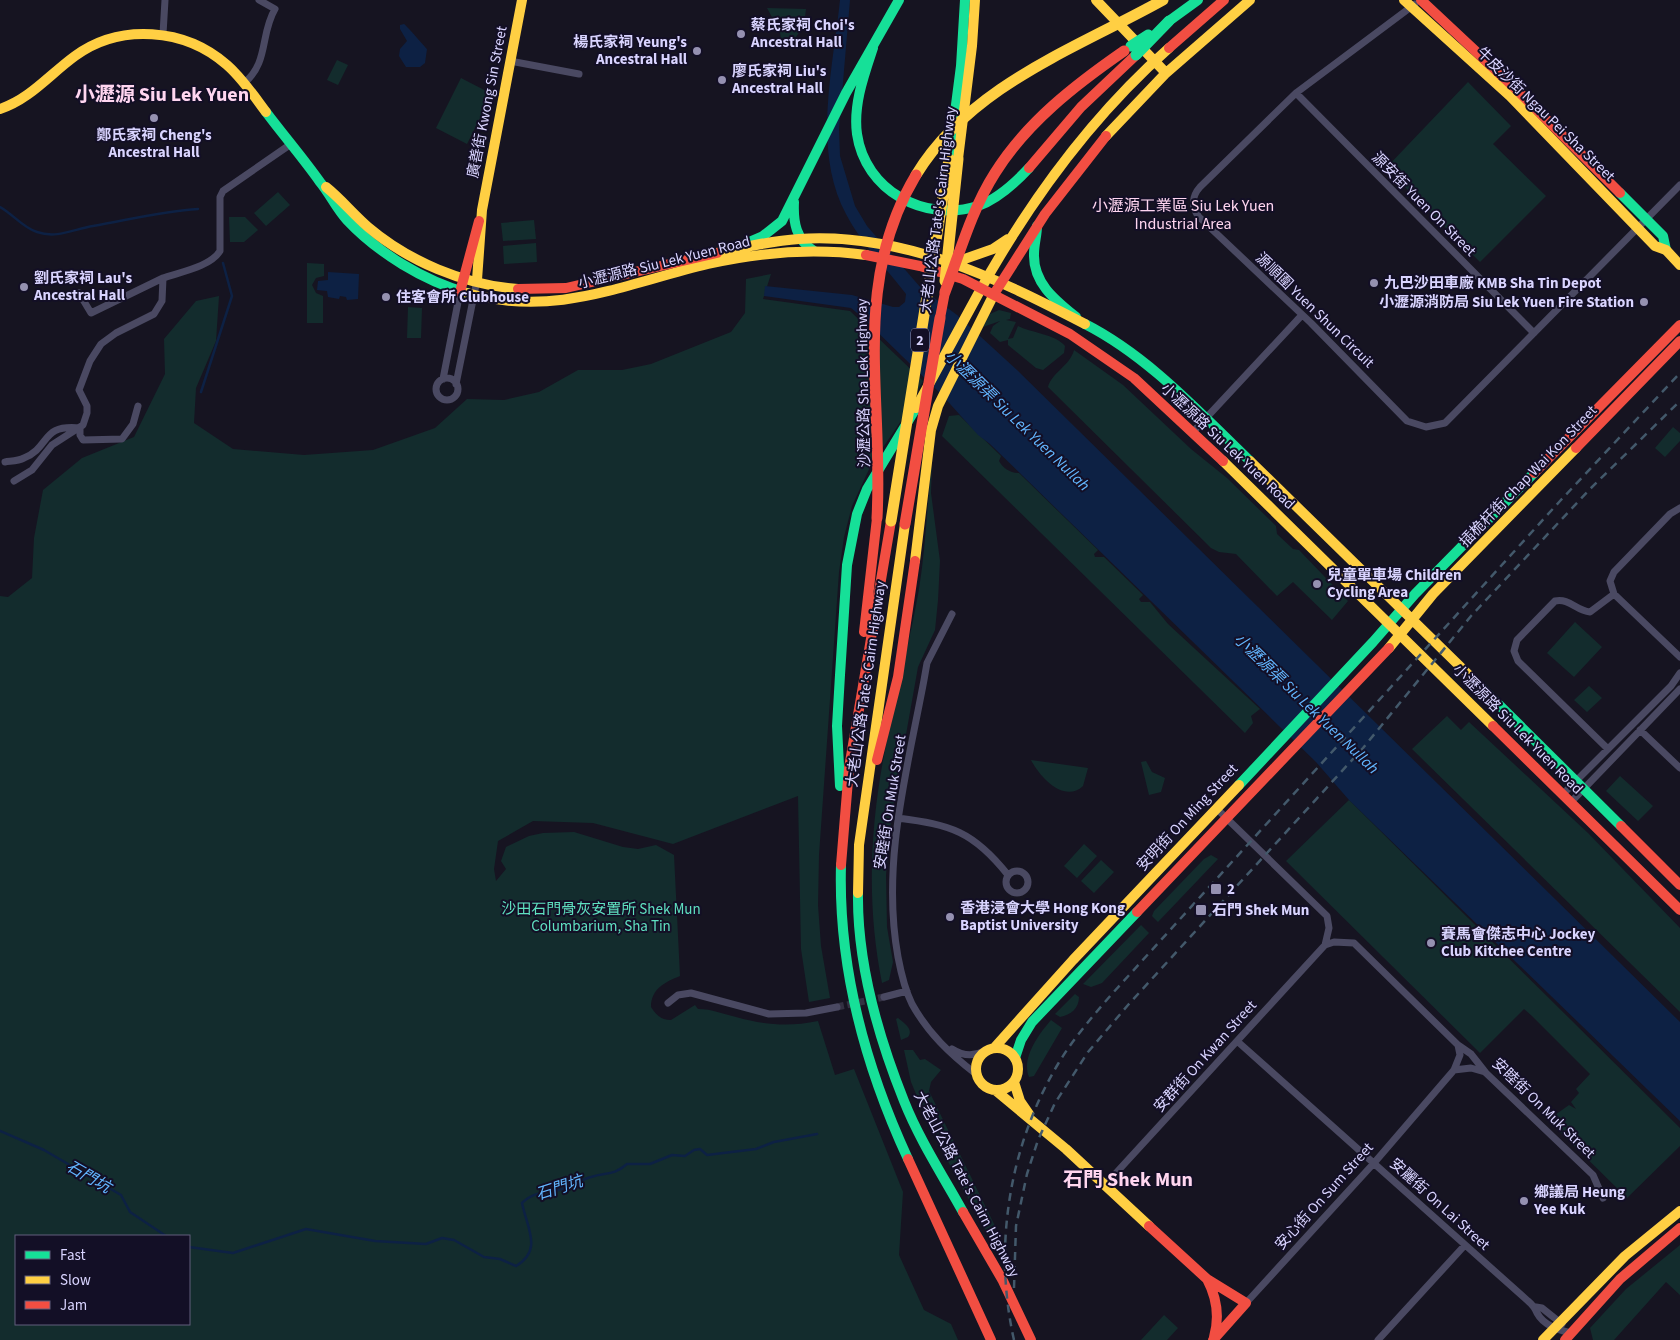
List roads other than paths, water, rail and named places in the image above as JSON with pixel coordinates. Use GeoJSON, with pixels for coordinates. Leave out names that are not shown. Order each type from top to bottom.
{"type":"FeatureCollection","features":[{"type":"Feature","properties":{"kind":"main road","name":"廣善街 Kwong Sin Street"},"geometry":{"type":"LineString","coordinates":[[477,280],[482,210],[496,126],[522,0]]}},
{"type":"Feature","properties":{"kind":"main road"},"geometry":{"type":"LineString","coordinates":[[735,248],[763,236],[782,221],[846,93],[899,0]]}},
{"type":"Feature","properties":{"kind":"main road","name":"大老山公路 Tate's Cairn Highway"},"geometry":{"type":"LineString","coordinates":[[965,0],[961,66],[949,159],[881,585],[859,694],[842,818],[840,920],[849,984],[861,1037],[878,1086],[898,1135],[991,1340]]}},
{"type":"Feature","properties":{"kind":"main road","name":"大老山公路 Tate's Cairn Highway"},"geometry":{"type":"LineString","coordinates":[[975,0],[972,46],[946,257],[945,292],[905,524],[859,845],[859,914],[867,984],[896,1082],[914,1123],[1003,1281],[1031,1340]]}},
{"type":"Feature","properties":{"kind":"main road"},"geometry":{"type":"LineString","coordinates":[[1096,0],[1165,72]]}},
{"type":"Feature","properties":{"kind":"main road","name":"沙瀝公路 Sha Lek Highway"},"geometry":{"type":"LineString","coordinates":[[859,694],[877,518],[880,467],[874,341],[877,282],[888,232],[909,186],[948,132],[988,97],[1047,61],[1163,0]]}},
{"type":"Feature","properties":{"kind":"main road"},"geometry":{"type":"LineString","coordinates":[[945,292],[982,195],[1017,143],[1044,112],[1074,85],[1198,0]]}},
{"type":"Feature","properties":{"kind":"main road"},"geometry":{"type":"LineString","coordinates":[[842,818],[838,712],[850,540],[866,489],[925,391],[1009,238],[1066,159],[1114,104],[1155,62],[1224,0]]}},
{"type":"Feature","properties":{"kind":"main road"},"geometry":{"type":"LineString","coordinates":[[865,800],[902,655],[916,568],[928,450],[938,406],[1001,280],[1027,237],[1037,226],[1078,168],[1136,100],[1165,72],[1250,0]]}},
{"type":"Feature","properties":{"kind":"main road","name":"牛皮沙街 Ngau Pei Sha Street"},"geometry":{"type":"LineString","coordinates":[[1414,2],[1516,89],[1663,236],[1666,250]]}},
{"type":"Feature","properties":{"kind":"main road","name":"牛皮沙街 Ngau Pei Sha Street"},"geometry":{"type":"LineString","coordinates":[[1414,2],[1510,96],[1655,246],[1666,250],[1680,265]]}},
{"type":"Feature","properties":{"kind":"main road"},"geometry":{"type":"LineString","coordinates":[[873,48],[856,110],[857,136],[862,153],[879,181],[892,193],[913,205],[929,210],[954,212],[986,203],[1017,182],[1098,89],[1169,21]]}},
{"type":"Feature","properties":{"kind":"main road","name":"小瀝源路 Siu Lek Yuen Road"},"geometry":{"type":"LineString","coordinates":[[0,109],[23,100],[70,59],[92,45],[128,34],[162,34],[202,48],[226,64],[244,83],[322,184],[332,204],[366,240],[417,273],[474,297],[509,304],[556,303],[735,259],[783,252],[814,251],[858,253],[900,259],[915,265],[948,273],[982,287],[1067,332],[1101,353],[1172,410],[1680,910]]}},
{"type":"Feature","properties":{"kind":"main road","name":"小瀝源路 Siu Lek Yuen Road"},"geometry":{"type":"LineString","coordinates":[[322,184],[368,227],[426,264],[464,277],[526,289],[557,289],[613,278],[735,248],[800,238],[827,238],[859,240],[917,250],[956,262],[1001,280],[1076,317],[1118,344],[1174,388],[1206,418],[1403,608],[1680,884]]}},
{"type":"Feature","properties":{"kind":"main road"},"geometry":{"type":"LineString","coordinates":[[794,197],[794,218],[800,238],[804,245],[814,251]]}},
{"type":"Feature","properties":{"kind":"main road","name":"廣善街 Kwong Sin Street"},"geometry":{"type":"LineString","coordinates":[[460,292],[482,210]]}},
{"type":"Feature","properties":{"kind":"main road"},"geometry":{"type":"LineString","coordinates":[[1037,226],[1034,253],[1038,277],[1045,291],[1076,317]]}},
{"type":"Feature","properties":{"kind":"main road"},"geometry":{"type":"LineString","coordinates":[[956,262],[993,249],[1009,238]]}},
{"type":"Feature","properties":{"kind":"main road","name":"插桅杆街 Chap Wai Kon Street"},"geometry":{"type":"LineString","coordinates":[[1403,608],[1680,325]]}},
{"type":"Feature","properties":{"kind":"main road","name":"插桅杆街 Chap Wai Kon Street"},"geometry":{"type":"LineString","coordinates":[[1400,634],[1433,594],[1680,341]]}},
{"type":"Feature","properties":{"kind":"main road","name":"安明街 On Ming Street"},"geometry":{"type":"LineString","coordinates":[[976,1074],[977,1059],[990,1049],[1403,608]]}},
{"type":"Feature","properties":{"kind":"main road","name":"安明街 On Ming Street"},"geometry":{"type":"LineString","coordinates":[[1014,1082],[1018,1072],[1016,1058],[1021,1040],[1032,1022],[1227,819],[1400,634]]}},
{"type":"Feature","properties":{"kind":"main road"},"geometry":{"type":"LineString","coordinates":[[990,1049],[1007,1050],[1016,1058]]}},
{"type":"Feature","properties":{"kind":"main road"},"geometry":{"type":"LineString","coordinates":[[976,1074],[982,1085],[994,1090],[1037,1125],[1207,1278],[1246,1303]]}},
{"type":"Feature","properties":{"kind":"main road"},"geometry":{"type":"LineString","coordinates":[[994,1090],[1005,1088],[1014,1082],[1020,1101],[1037,1125]]}},
{"type":"Feature","properties":{"kind":"main road"},"geometry":{"type":"LineString","coordinates":[[1543,1340],[1596,1282],[1634,1246],[1680,1211]]}},
{"type":"Feature","properties":{"kind":"main road"},"geometry":{"type":"LineString","coordinates":[[1571,1338],[1620,1278],[1680,1228]]}},
{"type":"Feature","properties":{"kind":"main road"},"geometry":{"type":"LineString","coordinates":[[1207,1278],[1217,1304],[1218,1323],[1213,1340]]}},
{"type":"Feature","properties":{"kind":"main road","name":"安心街 On Sum Street"},"geometry":{"type":"LineString","coordinates":[[1213,1340],[1246,1303]]}},
{"type":"Feature","properties":{"kind":"street"},"geometry":{"type":"LineString","coordinates":[[162,34],[165,0]]}},
{"type":"Feature","properties":{"kind":"street"},"geometry":{"type":"LineString","coordinates":[[244,83],[258,69],[268,22],[275,10],[259,0]]}},
{"type":"Feature","properties":{"kind":"street","name":"源順圍 Yuen Shun Circuit"},"geometry":{"type":"LineString","coordinates":[[1414,2],[1296,93],[1200,187],[1194,197],[1193,205],[1199,217],[1302,315],[1407,421],[1426,428],[1445,423],[1680,185]]}},
{"type":"Feature","properties":{"kind":"street"},"geometry":{"type":"LineString","coordinates":[[510,61],[579,74]]}},
{"type":"Feature","properties":{"kind":"street","name":"源安街 Yuen On Street"},"geometry":{"type":"LineString","coordinates":[[1296,93],[1534,333]]}},
{"type":"Feature","properties":{"kind":"street"},"geometry":{"type":"LineString","coordinates":[[79,293],[91,313],[163,278],[199,266],[213,259],[220,251],[220,197],[223,191],[290,144]]}},
{"type":"Feature","properties":{"kind":"street"},"geometry":{"type":"LineString","coordinates":[[138,406],[133,424],[122,439],[83,440],[80,436],[80,428],[87,413],[87,406],[78,390],[96,349],[116,333],[154,314],[162,301],[163,278]]}},
{"type":"Feature","properties":{"kind":"street","name":"廣善街 Kwong Sin Street"},"geometry":{"type":"LineString","coordinates":[[460,292],[443,379],[438,383],[436,390],[438,396],[444,400],[450,400],[456,396],[458,390],[456,384],[477,280]]}},
{"type":"Feature","properties":{"kind":"street"},"geometry":{"type":"LineString","coordinates":[[1193,432],[1302,315]]}},
{"type":"Feature","properties":{"kind":"street"},"geometry":{"type":"LineString","coordinates":[[443,379],[452,380],[456,384]]}},
{"type":"Feature","properties":{"kind":"street"},"geometry":{"type":"LineString","coordinates":[[5,462],[18,460],[30,455],[51,432],[68,427],[80,428]]}},
{"type":"Feature","properties":{"kind":"street"},"geometry":{"type":"LineString","coordinates":[[14,481],[32,470],[52,445],[80,428]]}},
{"type":"Feature","properties":{"kind":"street"},"geometry":{"type":"LineString","coordinates":[[1680,508],[1670,514],[1614,572],[1610,581],[1614,594],[1680,657]]}},
{"type":"Feature","properties":{"kind":"street"},"geometry":{"type":"LineString","coordinates":[[1608,749],[1518,661],[1514,651],[1517,640],[1555,601],[1568,601],[1583,611],[1590,612],[1614,594]]}},
{"type":"Feature","properties":{"kind":"street","name":"安睦街 On Muk Street"},"geometry":{"type":"LineString","coordinates":[[952,614],[928,663],[898,818],[892,871],[892,910],[896,943],[906,991],[926,1026],[938,1042],[976,1074]]}},
{"type":"Feature","properties":{"kind":"street"},"geometry":{"type":"LineString","coordinates":[[1567,798],[1580,785],[1608,749],[1671,686],[1680,674]]}},
{"type":"Feature","properties":{"kind":"street"},"geometry":{"type":"LineString","coordinates":[[1567,798],[1640,730],[1680,689]]}},
{"type":"Feature","properties":{"kind":"street"},"geometry":{"type":"LineString","coordinates":[[1640,730],[1680,768]]}},
{"type":"Feature","properties":{"kind":"street"},"geometry":{"type":"LineString","coordinates":[[1216,808],[1327,916],[1329,928],[1325,945]]}},
{"type":"Feature","properties":{"kind":"street"},"geometry":{"type":"LineString","coordinates":[[898,818],[951,827],[968,836],[999,863],[1008,874]]}},
{"type":"Feature","properties":{"kind":"street"},"geometry":{"type":"LineString","coordinates":[[1325,945],[1334,942],[1354,943],[1458,1045],[1460,1054],[1454,1070],[1471,1068],[1486,1073]]}},
{"type":"Feature","properties":{"kind":"street","name":"安群街 On Kwan Street"},"geometry":{"type":"LineString","coordinates":[[1105,1185],[1325,945]]}},
{"type":"Feature","properties":{"kind":"street"},"geometry":{"type":"LineString","coordinates":[[884,997],[906,991]]}},
{"type":"Feature","properties":{"kind":"street"},"geometry":{"type":"LineString","coordinates":[[668,1003],[678,995],[691,993],[769,1014],[806,1013],[837,1007]]}},
{"type":"Feature","properties":{"kind":"street","name":"安睦街 On Muk Street"},"geometry":{"type":"LineString","coordinates":[[926,1026],[958,1053],[972,1056],[990,1049]]}},
{"type":"Feature","properties":{"kind":"street","name":"安麗街 On Lai Street"},"geometry":{"type":"LineString","coordinates":[[1237,1041],[1536,1308],[1542,1308],[1557,1326],[1571,1338]]}},
{"type":"Feature","properties":{"kind":"street","name":"安睦街 On Muk Street"},"geometry":{"type":"LineString","coordinates":[[1458,1045],[1474,1058],[1486,1073],[1593,1175],[1603,1198]]}},
{"type":"Feature","properties":{"kind":"street","name":"安心街 On Sum Street"},"geometry":{"type":"LineString","coordinates":[[1246,1303],[1374,1163],[1454,1070]]}},
{"type":"Feature","properties":{"kind":"street"},"geometry":{"type":"LineString","coordinates":[[1378,1340],[1465,1245]]}},
{"type":"Feature","properties":{"kind":"water","name":"小瀝源渠 Siu Lek Yuen Nullah"},"geometry":{"type":"Polygon","coordinates":[[[840,0],[850,0],[839,129],[840,156],[855,206],[867,226],[921,288],[957,315],[1017,370],[1680,1022],[1680,1121],[1349,800],[1316,762],[990,444],[978,435],[942,395],[862,317],[851,308],[764,296],[765,286],[852,295],[893,307],[899,307],[905,302],[906,294],[866,245],[846,214],[836,189],[830,163],[827,136],[828,109],[840,0]]]}},
{"type":"Feature","properties":{"kind":"water"},"geometry":{"type":"Polygon","coordinates":[[[404,24],[427,49],[425,63],[420,67],[406,67],[399,56],[400,49],[407,41],[400,29],[400,25],[404,24]]]}},
{"type":"Feature","properties":{"kind":"water"},"geometry":{"type":"Polygon","coordinates":[[[328,272],[359,274],[358,299],[347,300],[346,297],[340,296],[339,299],[328,297],[327,291],[317,290],[318,281],[328,280],[328,272]]]}},
{"type":"Feature","properties":{"kind":"waterway"},"geometry":{"type":"LineString","coordinates":[[0,207],[32,230],[44,234],[65,233],[86,227],[198,209]]}},
{"type":"Feature","properties":{"kind":"waterway"},"geometry":{"type":"LineString","coordinates":[[201,392],[232,296],[223,263]]}},
{"type":"Feature","properties":{"kind":"waterway","name":"石門坑"},"geometry":{"type":"LineString","coordinates":[[0,1131],[44,1150],[121,1195],[130,1212],[164,1235]]}},
{"type":"Feature","properties":{"kind":"waterway","name":"石門坑"},"geometry":{"type":"LineString","coordinates":[[190,1247],[233,1253],[306,1229],[375,1241],[426,1244],[442,1238],[454,1240],[484,1257],[500,1259],[516,1266],[524,1260],[531,1246],[531,1238],[522,1203],[532,1196],[543,1192],[560,1190],[588,1178],[614,1172],[627,1164],[650,1164],[672,1155],[685,1156],[694,1150],[700,1149],[707,1155],[756,1149],[774,1142],[817,1134]]}},
{"type":"Feature","properties":{"kind":"tunnel"},"geometry":{"type":"LineString","coordinates":[[837,1007],[884,997]]}},
{"type":"Feature","properties":{"kind":"railway"},"geometry":{"type":"LineString","coordinates":[[1014,1340],[1008,1305],[1005,1269],[1006,1233],[1010,1198],[1017,1163],[1041,1096],[1070,1046],[1111,995],[1560,501],[1680,373]]}},
{"type":"Feature","properties":{"kind":"railway"},"geometry":{"type":"LineString","coordinates":[[1014,1288],[1016,1226],[1027,1174],[1038,1140],[1055,1103],[1088,1052],[1128,1005],[1363,748],[1471,616],[1590,489],[1680,401]]}},
{"type":"Feature","properties":{"kind":"place","name":"蔡氏家祠 Choi's Ancestral Hall"},"geometry":{"type":"Point","coordinates":[741,34]}},
{"type":"Feature","properties":{"kind":"place","name":"楊氏家祠 Yeung's Ancestral Hall"},"geometry":{"type":"Point","coordinates":[697,51]}},
{"type":"Feature","properties":{"kind":"place","name":"廖氏家祠 Liu's Ancestral Hall"},"geometry":{"type":"Point","coordinates":[722,80]}},
{"type":"Feature","properties":{"kind":"place","name":"鄭氏家祠 Cheng's Ancestral Hall"},"geometry":{"type":"Point","coordinates":[154,118]}},
{"type":"Feature","properties":{"kind":"place","name":"九巴沙田車廠 KMB Sha Tin Depot"},"geometry":{"type":"Point","coordinates":[1374,283]}},
{"type":"Feature","properties":{"kind":"place","name":"劉氏家祠 Lau's Ancestral Hall"},"geometry":{"type":"Point","coordinates":[24,287]}},
{"type":"Feature","properties":{"kind":"place","name":"住客會所 Clubhouse"},"geometry":{"type":"Point","coordinates":[386,297]}},
{"type":"Feature","properties":{"kind":"place","name":"小瀝源消防局 Siu Lek Yuen Fire Station"},"geometry":{"type":"Point","coordinates":[1644,302]}},
{"type":"Feature","properties":{"kind":"place","name":"兒童單車場 Children Cycling Area"},"geometry":{"type":"Point","coordinates":[1317,584]}},
{"type":"Feature","properties":{"kind":"place","name":"2"},"geometry":{"type":"Point","coordinates":[1216,889]}},
{"type":"Feature","properties":{"kind":"place","name":"石門 Shek Mun"},"geometry":{"type":"Point","coordinates":[1201,910]}},
{"type":"Feature","properties":{"kind":"place","name":"香港浸會大學 Hong Kong Baptist University"},"geometry":{"type":"Point","coordinates":[950,917]}},
{"type":"Feature","properties":{"kind":"place","name":"賽馬會傑志中心 Jockey Club Kitchee Centre"},"geometry":{"type":"Point","coordinates":[1431,943]}},
{"type":"Feature","properties":{"kind":"place","name":"鄉議局 Heung Yee Kuk"},"geometry":{"type":"Point","coordinates":[1524,1201]}},
{"type":"Feature","properties":{"kind":"district","name":"小瀝源 Siu Lek Yuen"},"geometry":{"type":"Point","coordinates":[162,94]}},
{"type":"Feature","properties":{"kind":"district","name":"小瀝源工業區 Siu Lek Yuen Industrial Area"},"geometry":{"type":"Point","coordinates":[1183,214]}},
{"type":"Feature","properties":{"kind":"district","name":"石門 Shek Mun"},"geometry":{"type":"Point","coordinates":[1128,1179]}},
{"type":"Feature","properties":{"kind":"park label","name":"沙田石門骨灰安置所 Shek Mun Columbarium, Sha Tin"},"geometry":{"type":"Point","coordinates":[601,918]}}]}
